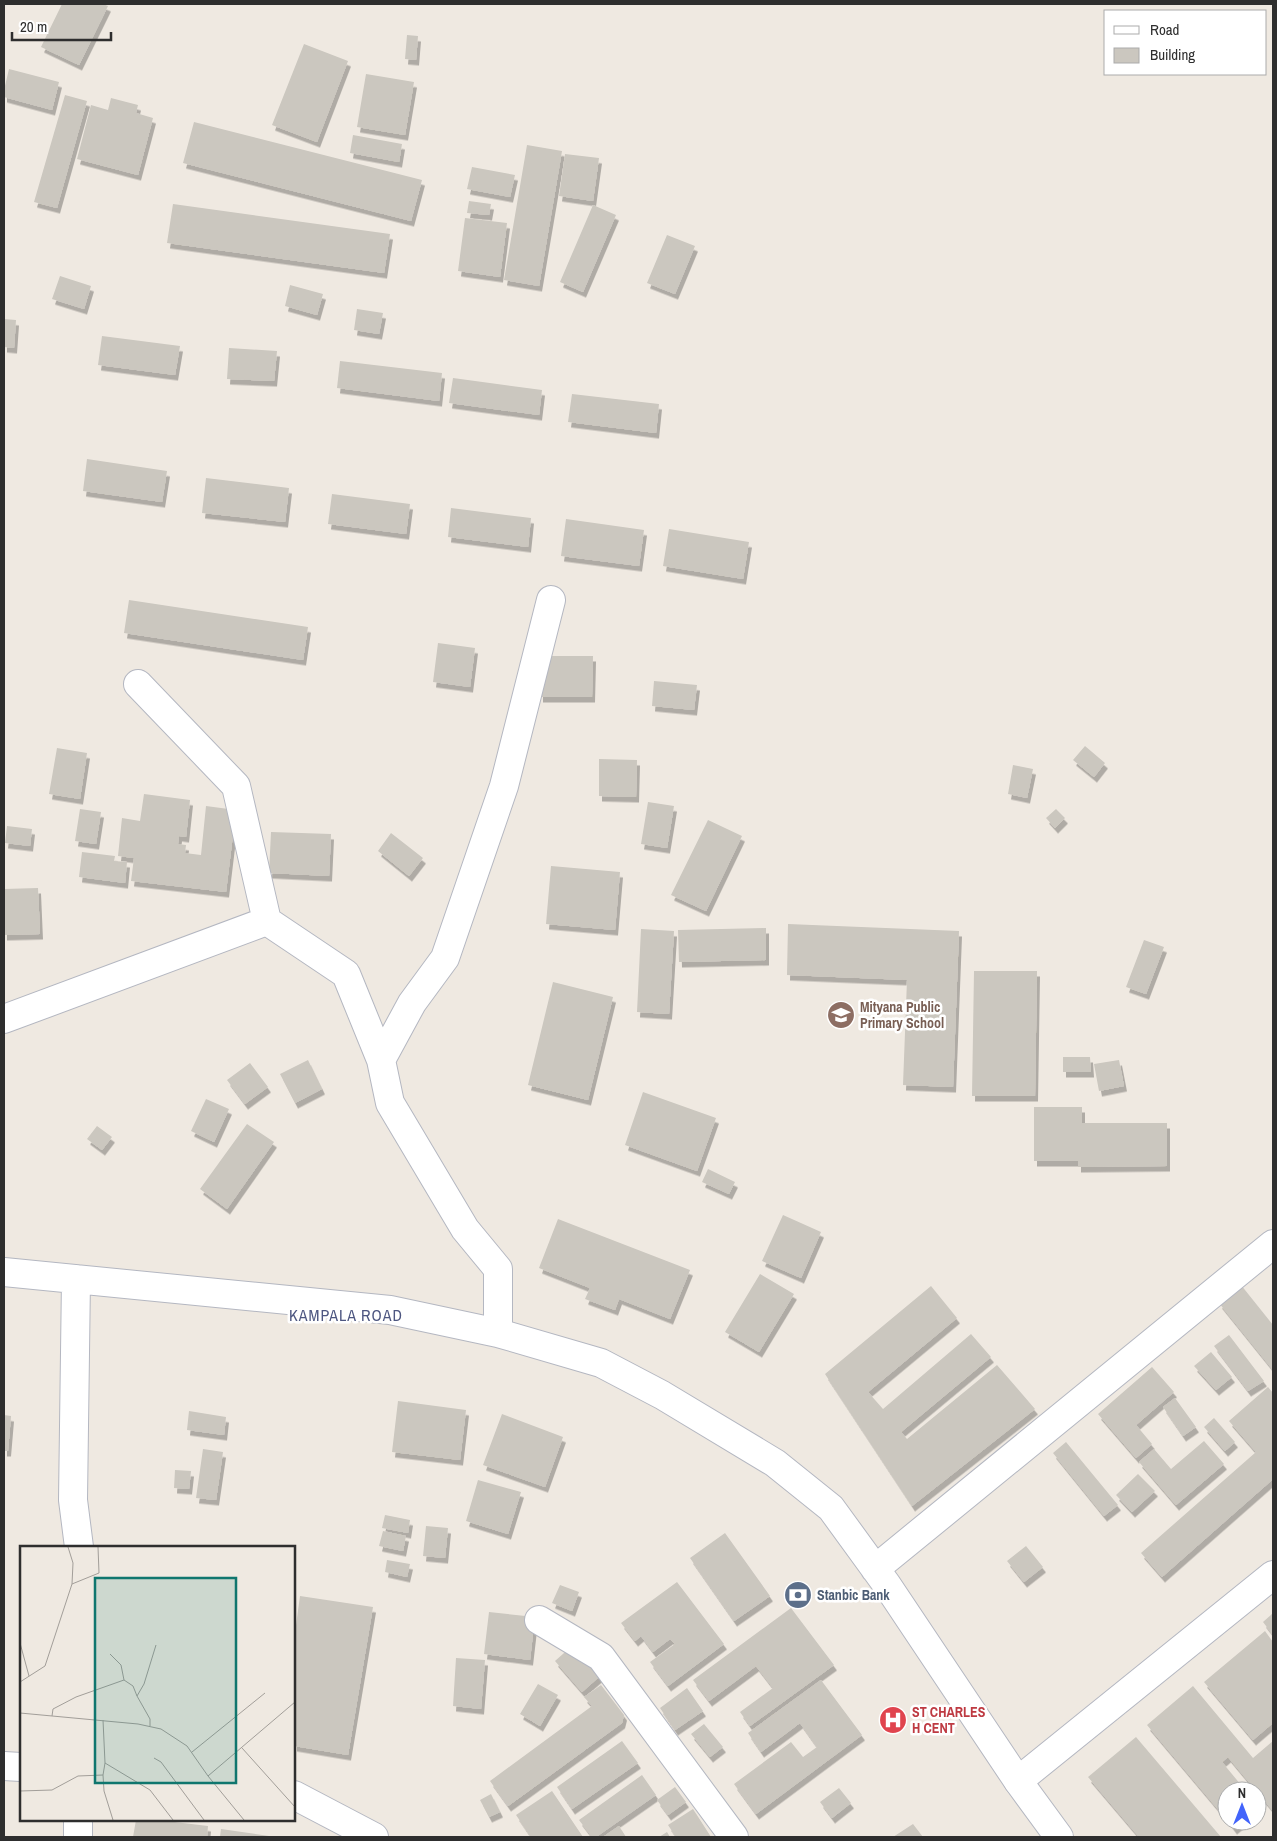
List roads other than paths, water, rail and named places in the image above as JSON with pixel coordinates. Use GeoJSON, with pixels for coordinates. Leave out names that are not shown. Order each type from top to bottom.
{"type":"FeatureCollection","features":[{"type":"Feature","properties":{"kind":"street"},"geometry":{"type":"LineString","coordinates":[[381,1060],[412,1003],[445,958],[504,786],[551,600]]}},
{"type":"Feature","properties":{"kind":"street"},"geometry":{"type":"LineString","coordinates":[[138,684],[236,786],[267,921],[346,974],[381,1060],[390,1103],[465,1229],[498,1269],[498,1333]]}},
{"type":"Feature","properties":{"kind":"street"},"geometry":{"type":"LineString","coordinates":[[4,1019],[267,921]]}},
{"type":"Feature","properties":{"kind":"street"},"geometry":{"type":"LineString","coordinates":[[875,1569],[1273,1244]]}},
{"type":"Feature","properties":{"kind":"street"},"geometry":{"type":"LineString","coordinates":[[4,1272],[390,1310],[498,1333],[601,1363],[662,1395],[775,1463],[831,1508],[875,1569],[1018,1782],[1059,1837]]}},
{"type":"Feature","properties":{"kind":"street"},"geometry":{"type":"LineString","coordinates":[[76,1279],[73,1500],[79,1546]]}},
{"type":"Feature","properties":{"kind":"street"},"geometry":{"type":"LineString","coordinates":[[1018,1782],[1273,1575]]}},
{"type":"Feature","properties":{"kind":"street"},"geometry":{"type":"LineString","coordinates":[[539,1620],[601,1657],[734,1837]]}},
{"type":"Feature","properties":{"kind":"street"},"geometry":{"type":"LineString","coordinates":[[4,1766],[20,1767]]}},
{"type":"Feature","properties":{"kind":"street"},"geometry":{"type":"LineString","coordinates":[[295,1796],[374,1837]]}},
{"type":"Feature","properties":{"kind":"street"},"geometry":{"type":"LineString","coordinates":[[78,1821],[78,1837]]}},
{"type":"Feature","properties":{"kind":"place","name":"Mityana Public Primary School"},"geometry":{"type":"Point","coordinates":[841,1015]}},
{"type":"Feature","properties":{"kind":"place","name":"Stanbic Bank"},"geometry":{"type":"Point","coordinates":[798,1595]}},
{"type":"Feature","properties":{"kind":"place","name":"ST CHARLES H CENT"},"geometry":{"type":"Point","coordinates":[893,1720]}},
{"type":"Feature","properties":{"kind":"district","name":"KAMPALA ROAD"},"geometry":{"type":"Point","coordinates":[346,1315]}}]}
